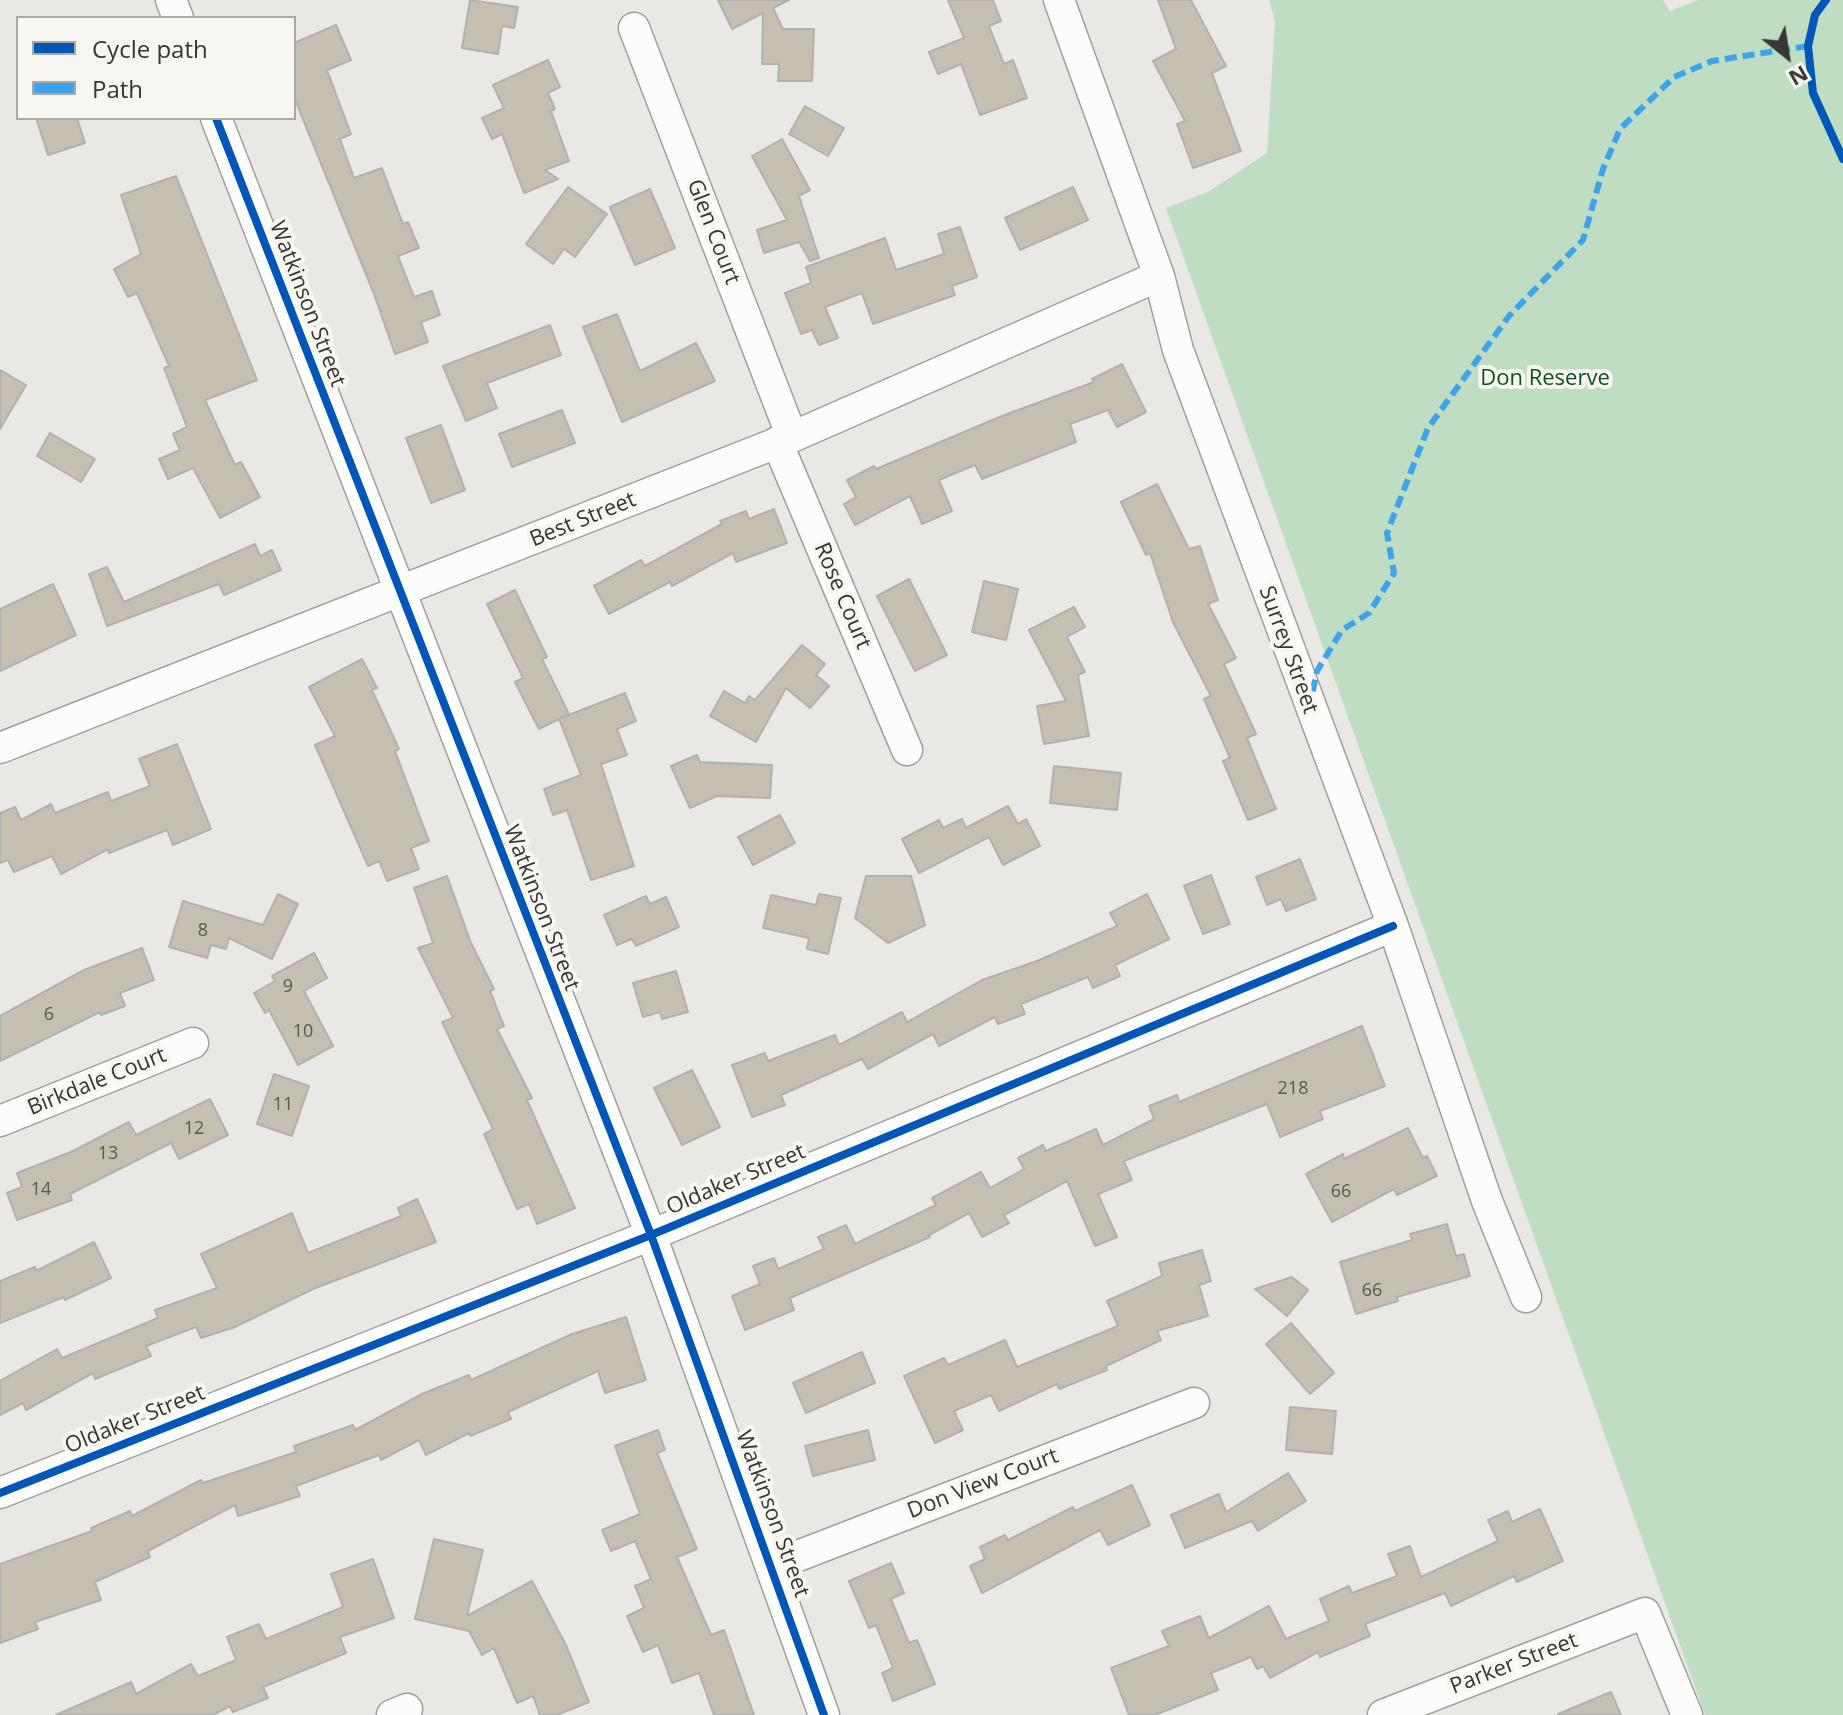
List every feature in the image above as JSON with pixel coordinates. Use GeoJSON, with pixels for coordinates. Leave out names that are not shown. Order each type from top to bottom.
{"type":"FeatureCollection","features":[{"type":"Feature","properties":{"kind":"street","name":"Surrey Street"},"geometry":{"type":"LineString","coordinates":[[1059,0],[1159,276],[1178,350],[1393,926],[1487,1201],[1526,1297]]}},
{"type":"Feature","properties":{"kind":"street","name":"Glen Court"},"geometry":{"type":"LineString","coordinates":[[634,28],[784,439]]}},
{"type":"Feature","properties":{"kind":"street","name":"Watkinson Street"},"geometry":{"type":"LineString","coordinates":[[217,120],[398,593],[651,1235],[824,1715]]}},
{"type":"Feature","properties":{"kind":"street","name":"Best Street"},"geometry":{"type":"LineString","coordinates":[[0,748],[784,439],[1159,276]]}},
{"type":"Feature","properties":{"kind":"street","name":"Rose Court"},"geometry":{"type":"LineString","coordinates":[[784,439],[907,750]]}},
{"type":"Feature","properties":{"kind":"street","name":"Oldaker Street"},"geometry":{"type":"LineString","coordinates":[[0,1493],[651,1235],[1393,926]]}},
{"type":"Feature","properties":{"kind":"street","name":"Birkdale Court"},"geometry":{"type":"LineString","coordinates":[[0,1121],[193,1043]]}},
{"type":"Feature","properties":{"kind":"street","name":"Don View Court"},"geometry":{"type":"LineString","coordinates":[[772,1566],[1194,1403]]}},
{"type":"Feature","properties":{"kind":"street","name":"Parker Street"},"geometry":{"type":"LineString","coordinates":[[1383,1715],[1645,1613],[1687,1715]]}},
{"type":"Feature","properties":{"kind":"green space","name":"Don Reserve"},"geometry":{"type":"Polygon","coordinates":[[[1269,0],[1663,0],[1670,11],[1698,0],[1843,0],[1843,1715],[1705,1715],[1166,208],[1208,192],[1267,153],[1275,21],[1269,0]]]}},
{"type":"Feature","properties":{"kind":"building"},"geometry":{"type":"Polygon","coordinates":[[[470,0],[518,7],[514,28],[502,26],[498,54],[462,48],[470,0]]]}},
{"type":"Feature","properties":{"kind":"building"},"geometry":{"type":"Polygon","coordinates":[[[718,0],[789,0],[773,8],[783,29],[814,29],[812,81],[778,81],[779,64],[762,64],[763,13],[732,29],[718,0]]]}},
{"type":"Feature","properties":{"kind":"building"},"geometry":{"type":"Polygon","coordinates":[[[948,0],[993,0],[1001,21],[989,26],[1004,64],[1013,60],[1027,98],[980,115],[961,64],[938,74],[929,52],[964,38],[948,0]]]}},
{"type":"Feature","properties":{"kind":"building"},"geometry":{"type":"Polygon","coordinates":[[[1158,0],[1191,0],[1226,66],[1212,73],[1241,151],[1193,168],[1177,124],[1185,121],[1153,61],[1176,49],[1158,0]]]}},
{"type":"Feature","properties":{"kind":"building"},"geometry":{"type":"Polygon","coordinates":[[[336,25],[351,60],[327,70],[351,134],[340,139],[354,178],[382,168],[403,224],[408,222],[419,248],[398,256],[414,297],[432,291],[440,315],[421,322],[428,342],[395,354],[296,102],[296,42],[336,25]]]}},
{"type":"Feature","properties":{"kind":"building"},"geometry":{"type":"Polygon","coordinates":[[[548,60],[560,87],[548,93],[555,109],[551,111],[569,161],[545,170],[558,179],[524,193],[502,134],[492,139],[482,118],[504,108],[493,85],[548,60]]]}},
{"type":"Feature","properties":{"kind":"building"},"geometry":{"type":"Polygon","coordinates":[[[805,106],[844,128],[828,156],[789,134],[805,106]]]}},
{"type":"Feature","properties":{"kind":"building"},"geometry":{"type":"Polygon","coordinates":[[[37,120],[78,120],[85,143],[48,155],[37,120]]]}},
{"type":"Feature","properties":{"kind":"building"},"geometry":{"type":"Polygon","coordinates":[[[782,139],[810,190],[799,196],[819,258],[810,261],[799,242],[764,253],[757,230],[787,220],[752,156],[782,139]]]}},
{"type":"Feature","properties":{"kind":"building"},"geometry":{"type":"Polygon","coordinates":[[[176,176],[257,380],[205,400],[235,465],[241,462],[260,497],[220,518],[193,468],[168,479],[159,459],[180,450],[173,434],[187,427],[164,368],[169,366],[137,293],[128,297],[114,269],[141,254],[121,195],[176,176]]]}},
{"type":"Feature","properties":{"kind":"building"},"geometry":{"type":"Polygon","coordinates":[[[568,187],[607,214],[575,257],[564,249],[553,264],[526,244],[568,187]]]}},
{"type":"Feature","properties":{"kind":"building"},"geometry":{"type":"Polygon","coordinates":[[[1073,187],[1088,220],[1020,250],[1005,218],[1073,187]]]}},
{"type":"Feature","properties":{"kind":"building"},"geometry":{"type":"Polygon","coordinates":[[[650,189],[675,248],[635,265],[610,207],[650,189]]]}},
{"type":"Feature","properties":{"kind":"building"},"geometry":{"type":"Polygon","coordinates":[[[960,227],[977,277],[952,286],[955,295],[873,324],[862,293],[825,307],[838,338],[819,345],[812,330],[801,334],[785,293],[811,283],[806,267],[885,238],[896,270],[944,254],[938,234],[960,227]]]}},
{"type":"Feature","properties":{"kind":"building"},"geometry":{"type":"Polygon","coordinates":[[[617,314],[640,371],[696,343],[715,381],[622,422],[583,327],[617,314]]]}},
{"type":"Feature","properties":{"kind":"building"},"geometry":{"type":"Polygon","coordinates":[[[550,325],[561,355],[487,383],[497,408],[466,421],[443,366],[550,325]]]}},
{"type":"Feature","properties":{"kind":"building"},"geometry":{"type":"Polygon","coordinates":[[[1122,364],[1146,412],[1117,427],[1108,410],[1070,424],[1076,442],[982,479],[975,465],[939,480],[952,511],[922,524],[910,496],[855,525],[844,504],[856,497],[847,480],[874,466],[876,469],[1002,416],[1094,382],[1092,379],[1122,364]]]}},
{"type":"Feature","properties":{"kind":"building"},"geometry":{"type":"Polygon","coordinates":[[[0,370],[26,385],[0,429],[0,370]]]}},
{"type":"Feature","properties":{"kind":"building"},"geometry":{"type":"Polygon","coordinates":[[[562,410],[575,443],[512,467],[499,434],[562,410]]]}},
{"type":"Feature","properties":{"kind":"building"},"geometry":{"type":"Polygon","coordinates":[[[441,425],[465,490],[431,503],[406,438],[441,425]]]}},
{"type":"Feature","properties":{"kind":"building"},"geometry":{"type":"Polygon","coordinates":[[[50,433],[95,459],[81,482],[37,456],[50,433]]]}},
{"type":"Feature","properties":{"kind":"building"},"geometry":{"type":"Polygon","coordinates":[[[1157,484],[1189,549],[1200,546],[1218,600],[1208,604],[1236,658],[1224,664],[1256,734],[1247,738],[1276,809],[1248,820],[1223,761],[1230,758],[1204,699],[1211,696],[1173,622],[1150,553],[1146,555],[1121,502],[1157,484]]]}},
{"type":"Feature","properties":{"kind":"building"},"geometry":{"type":"Polygon","coordinates":[[[774,509],[787,543],[736,562],[733,553],[672,586],[670,582],[609,614],[594,586],[641,560],[645,566],[722,524],[720,521],[746,511],[749,519],[774,509]]]}},
{"type":"Feature","properties":{"kind":"building"},"geometry":{"type":"Polygon","coordinates":[[[255,544],[260,556],[272,550],[281,570],[224,595],[219,584],[107,626],[89,574],[107,567],[124,602],[255,544]]]}},
{"type":"Feature","properties":{"kind":"building"},"geometry":{"type":"Polygon","coordinates":[[[909,579],[947,655],[915,671],[877,596],[909,579]]]}},
{"type":"Feature","properties":{"kind":"building"},"geometry":{"type":"Polygon","coordinates":[[[984,581],[1018,589],[1006,640],[972,632],[984,581]]]}},
{"type":"Feature","properties":{"kind":"building"},"geometry":{"type":"Polygon","coordinates":[[[53,584],[76,635],[0,671],[0,609],[53,584]]]}},
{"type":"Feature","properties":{"kind":"building"},"geometry":{"type":"Polygon","coordinates":[[[515,590],[547,657],[542,659],[569,714],[561,718],[625,693],[636,721],[617,729],[627,755],[601,764],[634,866],[591,880],[567,810],[553,815],[544,789],[581,775],[559,719],[539,729],[515,682],[523,678],[487,604],[515,590]]]}},
{"type":"Feature","properties":{"kind":"building"},"geometry":{"type":"Polygon","coordinates":[[[1074,607],[1085,627],[1067,637],[1085,672],[1078,675],[1089,736],[1044,744],[1037,706],[1066,701],[1029,630],[1074,607]]]}},
{"type":"Feature","properties":{"kind":"building"},"geometry":{"type":"Polygon","coordinates":[[[802,645],[825,664],[816,675],[829,686],[810,708],[786,688],[756,742],[710,716],[724,691],[745,703],[749,696],[755,700],[802,645]]]}},
{"type":"Feature","properties":{"kind":"building"},"geometry":{"type":"Polygon","coordinates":[[[362,659],[377,688],[372,690],[399,749],[395,751],[429,841],[411,848],[419,869],[387,881],[379,861],[368,866],[315,745],[335,736],[309,687],[362,659]]]}},
{"type":"Feature","properties":{"kind":"building"},"geometry":{"type":"Polygon","coordinates":[[[177,744],[211,829],[173,845],[167,830],[109,853],[108,849],[61,874],[52,856],[14,872],[8,860],[0,863],[0,813],[15,807],[21,820],[51,804],[55,813],[108,792],[111,801],[150,786],[139,759],[177,744]]]}},
{"type":"Feature","properties":{"kind":"building"},"geometry":{"type":"Polygon","coordinates":[[[697,755],[700,762],[772,765],[770,798],[717,796],[690,808],[671,766],[697,755]]]}},
{"type":"Feature","properties":{"kind":"building"},"geometry":{"type":"Polygon","coordinates":[[[1054,766],[1121,773],[1117,810],[1050,803],[1054,766]]]}},
{"type":"Feature","properties":{"kind":"building"},"geometry":{"type":"Polygon","coordinates":[[[1008,806],[1018,824],[1026,819],[1040,846],[1003,865],[989,837],[919,873],[902,839],[939,820],[943,828],[962,819],[966,828],[1008,806]]]}},
{"type":"Feature","properties":{"kind":"building"},"geometry":{"type":"Polygon","coordinates":[[[780,815],[795,843],[753,865],[738,837],[780,815]]]}},
{"type":"Feature","properties":{"kind":"building"},"geometry":{"type":"Polygon","coordinates":[[[1300,859],[1316,899],[1286,911],[1281,899],[1267,905],[1256,877],[1300,859]]]}},
{"type":"Feature","properties":{"kind":"building"},"geometry":{"type":"Polygon","coordinates":[[[1211,875],[1230,924],[1203,934],[1184,886],[1211,875]]]}},
{"type":"Feature","properties":{"kind":"building"},"geometry":{"type":"Polygon","coordinates":[[[447,876],[471,943],[494,989],[490,991],[504,1026],[497,1029],[532,1098],[527,1100],[575,1208],[537,1224],[529,1204],[517,1209],[484,1134],[493,1129],[442,1022],[453,1018],[418,948],[433,943],[414,888],[447,876]]]}},
{"type":"Feature","properties":{"kind":"building"},"geometry":{"type":"Polygon","coordinates":[[[866,876],[911,876],[925,925],[888,943],[855,918],[866,876]]]}},
{"type":"Feature","properties":{"kind":"building"},"geometry":{"type":"Polygon","coordinates":[[[278,894],[298,904],[272,959],[229,938],[226,949],[211,945],[207,958],[169,947],[183,901],[263,925],[278,894]]]}},
{"type":"Feature","properties":{"kind":"building"},"geometry":{"type":"Polygon","coordinates":[[[819,894],[841,898],[828,954],[807,949],[809,938],[763,928],[771,895],[816,905],[819,894]]]}},
{"type":"Feature","properties":{"kind":"building"},"geometry":{"type":"Polygon","coordinates":[[[1147,894],[1169,939],[1115,965],[1120,976],[1093,988],[1088,977],[1021,1004],[1025,1014],[998,1024],[995,1017],[939,1046],[933,1034],[868,1069],[862,1059],[781,1095],[785,1105],[752,1117],[732,1065],[765,1053],[768,1061],[835,1035],[839,1045],[902,1012],[907,1022],[982,980],[1037,961],[1117,926],[1110,913],[1147,894]]]}},
{"type":"Feature","properties":{"kind":"building"},"geometry":{"type":"Polygon","coordinates":[[[646,896],[650,904],[666,897],[679,927],[636,946],[632,939],[617,945],[604,915],[646,896]]]}},
{"type":"Feature","properties":{"kind":"building"},"geometry":{"type":"Polygon","coordinates":[[[142,948],[154,980],[120,993],[125,1006],[101,1015],[100,1012],[0,1061],[0,1016],[84,970],[142,948]]]}},
{"type":"Feature","properties":{"kind":"building"},"geometry":{"type":"Polygon","coordinates":[[[314,953],[327,978],[304,991],[333,1046],[298,1065],[269,1010],[265,1013],[254,993],[275,981],[272,976],[314,953]]]}},
{"type":"Feature","properties":{"kind":"building"},"geometry":{"type":"Polygon","coordinates":[[[676,971],[688,1012],[662,1019],[660,1012],[643,1017],[633,983],[676,971]]]}},
{"type":"Feature","properties":{"kind":"building"},"geometry":{"type":"Polygon","coordinates":[[[1362,1026],[1385,1086],[1320,1111],[1323,1119],[1280,1137],[1267,1104],[1124,1161],[1132,1180],[1098,1194],[1117,1237],[1095,1246],[1067,1181],[1004,1215],[1009,1223],[982,1237],[969,1213],[930,1237],[790,1298],[794,1310],[745,1330],[732,1296],[760,1284],[753,1266],[774,1258],[778,1269],[824,1249],[818,1237],[846,1225],[855,1244],[936,1205],[932,1198],[981,1172],[990,1188],[1024,1169],[1018,1158],[1043,1145],[1046,1151],[1096,1129],[1103,1145],[1154,1119],[1149,1106],[1177,1095],[1179,1102],[1362,1026]]]}},
{"type":"Feature","properties":{"kind":"building"},"geometry":{"type":"Polygon","coordinates":[[[692,1070],[720,1127],[682,1145],[654,1088],[692,1070]]]}},
{"type":"Feature","properties":{"kind":"building"},"geometry":{"type":"Polygon","coordinates":[[[274,1074],[309,1086],[292,1136],[257,1124],[274,1074]]]}},
{"type":"Feature","properties":{"kind":"building"},"geometry":{"type":"Polygon","coordinates":[[[210,1099],[228,1135],[179,1159],[171,1143],[70,1194],[72,1200],[17,1220],[7,1193],[22,1187],[17,1173],[71,1152],[129,1122],[136,1135],[210,1099]]]}},
{"type":"Feature","properties":{"kind":"building"},"geometry":{"type":"Polygon","coordinates":[[[1408,1128],[1423,1158],[1427,1156],[1437,1176],[1397,1195],[1394,1189],[1332,1222],[1306,1174],[1343,1154],[1344,1159],[1408,1128]]]}},
{"type":"Feature","properties":{"kind":"building"},"geometry":{"type":"Polygon","coordinates":[[[417,1199],[436,1242],[313,1289],[235,1327],[201,1338],[196,1327],[146,1346],[151,1356],[95,1379],[93,1373],[26,1410],[23,1403],[0,1415],[0,1381],[57,1349],[62,1358],[158,1318],[155,1310],[217,1288],[201,1254],[292,1213],[308,1253],[401,1216],[398,1208],[417,1199]]]}},
{"type":"Feature","properties":{"kind":"building"},"geometry":{"type":"Polygon","coordinates":[[[1447,1224],[1456,1256],[1464,1254],[1470,1276],[1397,1297],[1398,1301],[1356,1314],[1340,1262],[1412,1240],[1410,1234],[1447,1224]]]}},
{"type":"Feature","properties":{"kind":"building"},"geometry":{"type":"Polygon","coordinates":[[[94,1242],[111,1278],[65,1300],[64,1297],[0,1323],[0,1281],[35,1267],[36,1271],[94,1242]]]}},
{"type":"Feature","properties":{"kind":"building"},"geometry":{"type":"Polygon","coordinates":[[[1202,1250],[1211,1281],[1199,1285],[1208,1316],[1157,1331],[1161,1340],[1106,1366],[1107,1370],[1059,1389],[1057,1384],[999,1411],[991,1395],[954,1411],[963,1430],[935,1443],[904,1376],[944,1358],[948,1365],[1005,1340],[1017,1367],[1118,1326],[1107,1301],[1162,1276],[1159,1263],[1202,1250]]]}},
{"type":"Feature","properties":{"kind":"building"},"geometry":{"type":"Polygon","coordinates":[[[1292,1277],[1308,1290],[1287,1316],[1255,1289],[1292,1277]]]}},
{"type":"Feature","properties":{"kind":"building"},"geometry":{"type":"Polygon","coordinates":[[[626,1317],[646,1380],[605,1393],[598,1371],[508,1412],[511,1419],[470,1436],[469,1433],[426,1455],[419,1440],[381,1460],[379,1455],[296,1486],[300,1496],[238,1516],[235,1505],[148,1551],[150,1557],[95,1582],[101,1600],[35,1622],[38,1629],[0,1643],[0,1564],[92,1531],[91,1528],[130,1511],[132,1516],[201,1480],[203,1483],[296,1452],[294,1446],[353,1425],[355,1430],[422,1394],[469,1375],[471,1380],[572,1334],[626,1317]]]}},
{"type":"Feature","properties":{"kind":"building"},"geometry":{"type":"Polygon","coordinates":[[[1291,1323],[1334,1373],[1310,1394],[1266,1344],[1291,1323]]]}},
{"type":"Feature","properties":{"kind":"building"},"geometry":{"type":"Polygon","coordinates":[[[862,1352],[875,1383],[806,1413],[793,1383],[862,1352]]]}},
{"type":"Feature","properties":{"kind":"building"},"geometry":{"type":"Polygon","coordinates":[[[1290,1407],[1336,1411],[1332,1454],[1286,1450],[1290,1407]]]}},
{"type":"Feature","properties":{"kind":"building"},"geometry":{"type":"Polygon","coordinates":[[[658,1430],[665,1450],[657,1453],[697,1549],[677,1557],[711,1635],[724,1630],[754,1715],[714,1715],[699,1673],[672,1683],[658,1645],[643,1652],[627,1616],[644,1608],[635,1586],[651,1579],[635,1541],[611,1551],[602,1530],[640,1514],[615,1446],[658,1430]]]}},
{"type":"Feature","properties":{"kind":"building"},"geometry":{"type":"Polygon","coordinates":[[[868,1430],[875,1460],[813,1476],[805,1446],[868,1430]]]}},
{"type":"Feature","properties":{"kind":"building"},"geometry":{"type":"Polygon","coordinates":[[[1288,1473],[1306,1501],[1258,1531],[1252,1521],[1185,1548],[1171,1515],[1219,1494],[1226,1512],[1288,1473]]]}},
{"type":"Feature","properties":{"kind":"building"},"geometry":{"type":"Polygon","coordinates":[[[1132,1485],[1150,1525],[1108,1545],[1100,1530],[982,1593],[970,1566],[985,1559],[980,1547],[1005,1535],[1008,1540],[1073,1507],[1075,1511],[1132,1485]]]}},
{"type":"Feature","properties":{"kind":"building"},"geometry":{"type":"Polygon","coordinates":[[[1540,1509],[1563,1561],[1517,1582],[1514,1576],[1451,1606],[1445,1593],[1365,1624],[1370,1636],[1320,1657],[1318,1652],[1270,1678],[1263,1666],[1257,1669],[1251,1657],[1211,1673],[1218,1690],[1155,1715],[1129,1715],[1111,1668],[1169,1646],[1162,1631],[1200,1616],[1209,1638],[1269,1606],[1286,1639],[1329,1621],[1320,1599],[1349,1586],[1352,1593],[1397,1576],[1388,1554],[1410,1546],[1421,1577],[1498,1541],[1488,1520],[1508,1511],[1512,1522],[1540,1509]]]}},
{"type":"Feature","properties":{"kind":"building"},"geometry":{"type":"Polygon","coordinates":[[[434,1539],[483,1550],[467,1616],[532,1581],[566,1645],[589,1702],[557,1715],[540,1715],[533,1696],[517,1703],[494,1648],[482,1655],[469,1631],[415,1619],[434,1539]]]}},
{"type":"Feature","properties":{"kind":"building"},"geometry":{"type":"Polygon","coordinates":[[[373,1559],[394,1618],[340,1637],[346,1653],[263,1687],[268,1698],[233,1712],[230,1706],[213,1715],[56,1715],[131,1682],[136,1694],[191,1664],[198,1676],[236,1660],[227,1637],[259,1624],[266,1639],[343,1607],[331,1574],[373,1559]]]}},
{"type":"Feature","properties":{"kind":"building"},"geometry":{"type":"Polygon","coordinates":[[[891,1563],[904,1593],[891,1599],[909,1643],[917,1640],[935,1684],[893,1701],[882,1673],[893,1668],[876,1625],[869,1628],[849,1581],[891,1563]]]}},
{"type":"Feature","properties":{"kind":"building"},"geometry":{"type":"Polygon","coordinates":[[[1611,1692],[1621,1715],[1558,1715],[1558,1714],[1611,1692]]]}},
{"type":"Feature","properties":{"kind":"marked path"},"geometry":{"type":"LineString","coordinates":[[1309,709],[1317,671],[1342,630],[1369,613],[1394,573],[1387,533],[1428,428],[1509,316],[1583,240],[1603,169],[1620,129],[1674,77],[1712,61],[1808,46]]}},
{"type":"Feature","properties":{"kind":"cycle path"},"geometry":{"type":"LineString","coordinates":[[1826,0],[1815,15],[1808,46],[1813,93],[1843,159]]}},
{"type":"Feature","properties":{"kind":"cycle path"},"geometry":{"type":"LineString","coordinates":[[217,120],[651,1235],[824,1715]]}},
{"type":"Feature","properties":{"kind":"cycle path"},"geometry":{"type":"LineString","coordinates":[[0,1493],[651,1235],[1393,926]]}}]}
